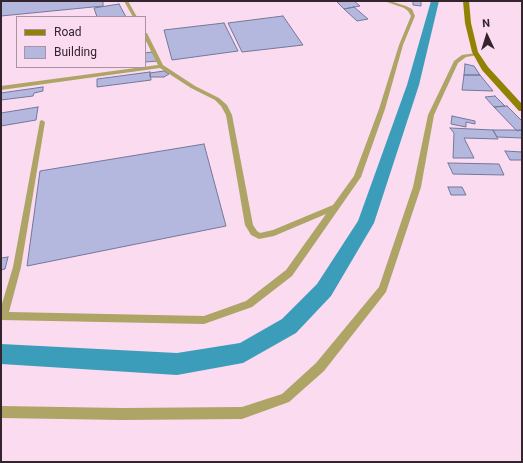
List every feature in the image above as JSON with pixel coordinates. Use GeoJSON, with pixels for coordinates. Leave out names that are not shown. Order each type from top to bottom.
{"type":"FeatureCollection","features":[{"type":"Feature","properties":{"kind":"main road"},"geometry":{"type":"LineString","coordinates":[[466,1],[468,23],[476,54],[485,68],[522,109]]}},
{"type":"Feature","properties":{"kind":"lane"},"geometry":{"type":"LineString","coordinates":[[126,1],[134,16]]}},
{"type":"Feature","properties":{"kind":"lane"},"geometry":{"type":"LineString","coordinates":[[42,122],[18,267],[2,316],[204,320],[249,304],[289,273],[357,177],[382,109],[400,45],[413,16],[410,10],[405,7],[388,1]]}},
{"type":"Feature","properties":{"kind":"lane"},"geometry":{"type":"LineString","coordinates":[[146,36],[161,66],[217,99],[224,105],[229,115],[249,225],[254,233],[259,236],[274,234],[336,206]]}},
{"type":"Feature","properties":{"kind":"lane"},"geometry":{"type":"LineString","coordinates":[[1,412],[242,414],[285,398],[320,367],[383,289],[417,187],[431,116],[456,62],[464,56],[476,54]]}},
{"type":"Feature","properties":{"kind":"lane"},"geometry":{"type":"LineString","coordinates":[[1,88],[161,66]]}},
{"type":"Feature","properties":{"kind":"building"},"geometry":{"type":"Polygon","coordinates":[[[1,1],[103,1],[103,6],[1,16],[1,1]]]}},
{"type":"Feature","properties":{"kind":"building"},"geometry":{"type":"Polygon","coordinates":[[[336,1],[354,1],[360,6],[344,9],[336,1]]]}},
{"type":"Feature","properties":{"kind":"building"},"geometry":{"type":"Polygon","coordinates":[[[413,1],[421,1],[421,6],[413,5],[413,1]]]}},
{"type":"Feature","properties":{"kind":"building"},"geometry":{"type":"Polygon","coordinates":[[[119,4],[125,16],[97,16],[94,8],[119,4]]]}},
{"type":"Feature","properties":{"kind":"building"},"geometry":{"type":"Polygon","coordinates":[[[354,7],[368,19],[357,21],[344,9],[354,7]]]}},
{"type":"Feature","properties":{"kind":"building"},"geometry":{"type":"Polygon","coordinates":[[[283,16],[303,45],[242,52],[228,23],[283,16]]]}},
{"type":"Feature","properties":{"kind":"building"},"geometry":{"type":"Polygon","coordinates":[[[224,23],[238,51],[172,60],[164,30],[224,23]]]}},
{"type":"Feature","properties":{"kind":"building"},"geometry":{"type":"Polygon","coordinates":[[[152,52],[158,61],[146,62],[146,53],[152,52]]]}},
{"type":"Feature","properties":{"kind":"building"},"geometry":{"type":"Polygon","coordinates":[[[465,64],[474,66],[480,75],[464,75],[465,64]]]}},
{"type":"Feature","properties":{"kind":"building"},"geometry":{"type":"Polygon","coordinates":[[[164,71],[169,74],[164,77],[150,77],[150,73],[164,71]]]}},
{"type":"Feature","properties":{"kind":"building"},"geometry":{"type":"Polygon","coordinates":[[[150,72],[151,80],[97,87],[97,79],[150,72]]]}},
{"type":"Feature","properties":{"kind":"building"},"geometry":{"type":"Polygon","coordinates":[[[464,75],[480,75],[493,91],[462,90],[464,75]]]}},
{"type":"Feature","properties":{"kind":"building"},"geometry":{"type":"Polygon","coordinates":[[[43,87],[43,91],[34,93],[33,96],[1,100],[1,93],[43,87]]]}},
{"type":"Feature","properties":{"kind":"building"},"geometry":{"type":"Polygon","coordinates":[[[495,96],[505,106],[494,107],[485,97],[495,96]]]}},
{"type":"Feature","properties":{"kind":"building"},"geometry":{"type":"Polygon","coordinates":[[[507,106],[522,121],[522,130],[517,131],[494,107],[507,106]]]}},
{"type":"Feature","properties":{"kind":"building"},"geometry":{"type":"Polygon","coordinates":[[[38,107],[36,120],[1,126],[1,113],[38,107]]]}},
{"type":"Feature","properties":{"kind":"building"},"geometry":{"type":"Polygon","coordinates":[[[452,116],[475,121],[475,124],[466,122],[466,127],[451,124],[452,116]]]}},
{"type":"Feature","properties":{"kind":"building"},"geometry":{"type":"Polygon","coordinates":[[[450,128],[493,130],[498,139],[464,138],[474,158],[453,158],[454,133],[450,128]]]}},
{"type":"Feature","properties":{"kind":"building"},"geometry":{"type":"Polygon","coordinates":[[[493,130],[522,130],[522,138],[497,137],[493,130]]]}},
{"type":"Feature","properties":{"kind":"building"},"geometry":{"type":"Polygon","coordinates":[[[204,144],[226,226],[27,266],[40,171],[204,144]]]}},
{"type":"Feature","properties":{"kind":"building"},"geometry":{"type":"Polygon","coordinates":[[[505,151],[522,152],[522,160],[510,160],[505,151]]]}},
{"type":"Feature","properties":{"kind":"building"},"geometry":{"type":"Polygon","coordinates":[[[448,163],[499,164],[504,175],[453,174],[448,163]]]}},
{"type":"Feature","properties":{"kind":"building"},"geometry":{"type":"Polygon","coordinates":[[[448,187],[462,187],[466,195],[451,195],[448,187]]]}},
{"type":"Feature","properties":{"kind":"building"},"geometry":{"type":"Polygon","coordinates":[[[8,257],[5,269],[1,270],[1,258],[8,257]]]}},
{"type":"Feature","properties":{"kind":"waterway"},"geometry":{"type":"LineString","coordinates":[[1,354],[177,364],[243,353],[289,326],[324,290],[366,223],[413,85],[435,1]]}}]}
